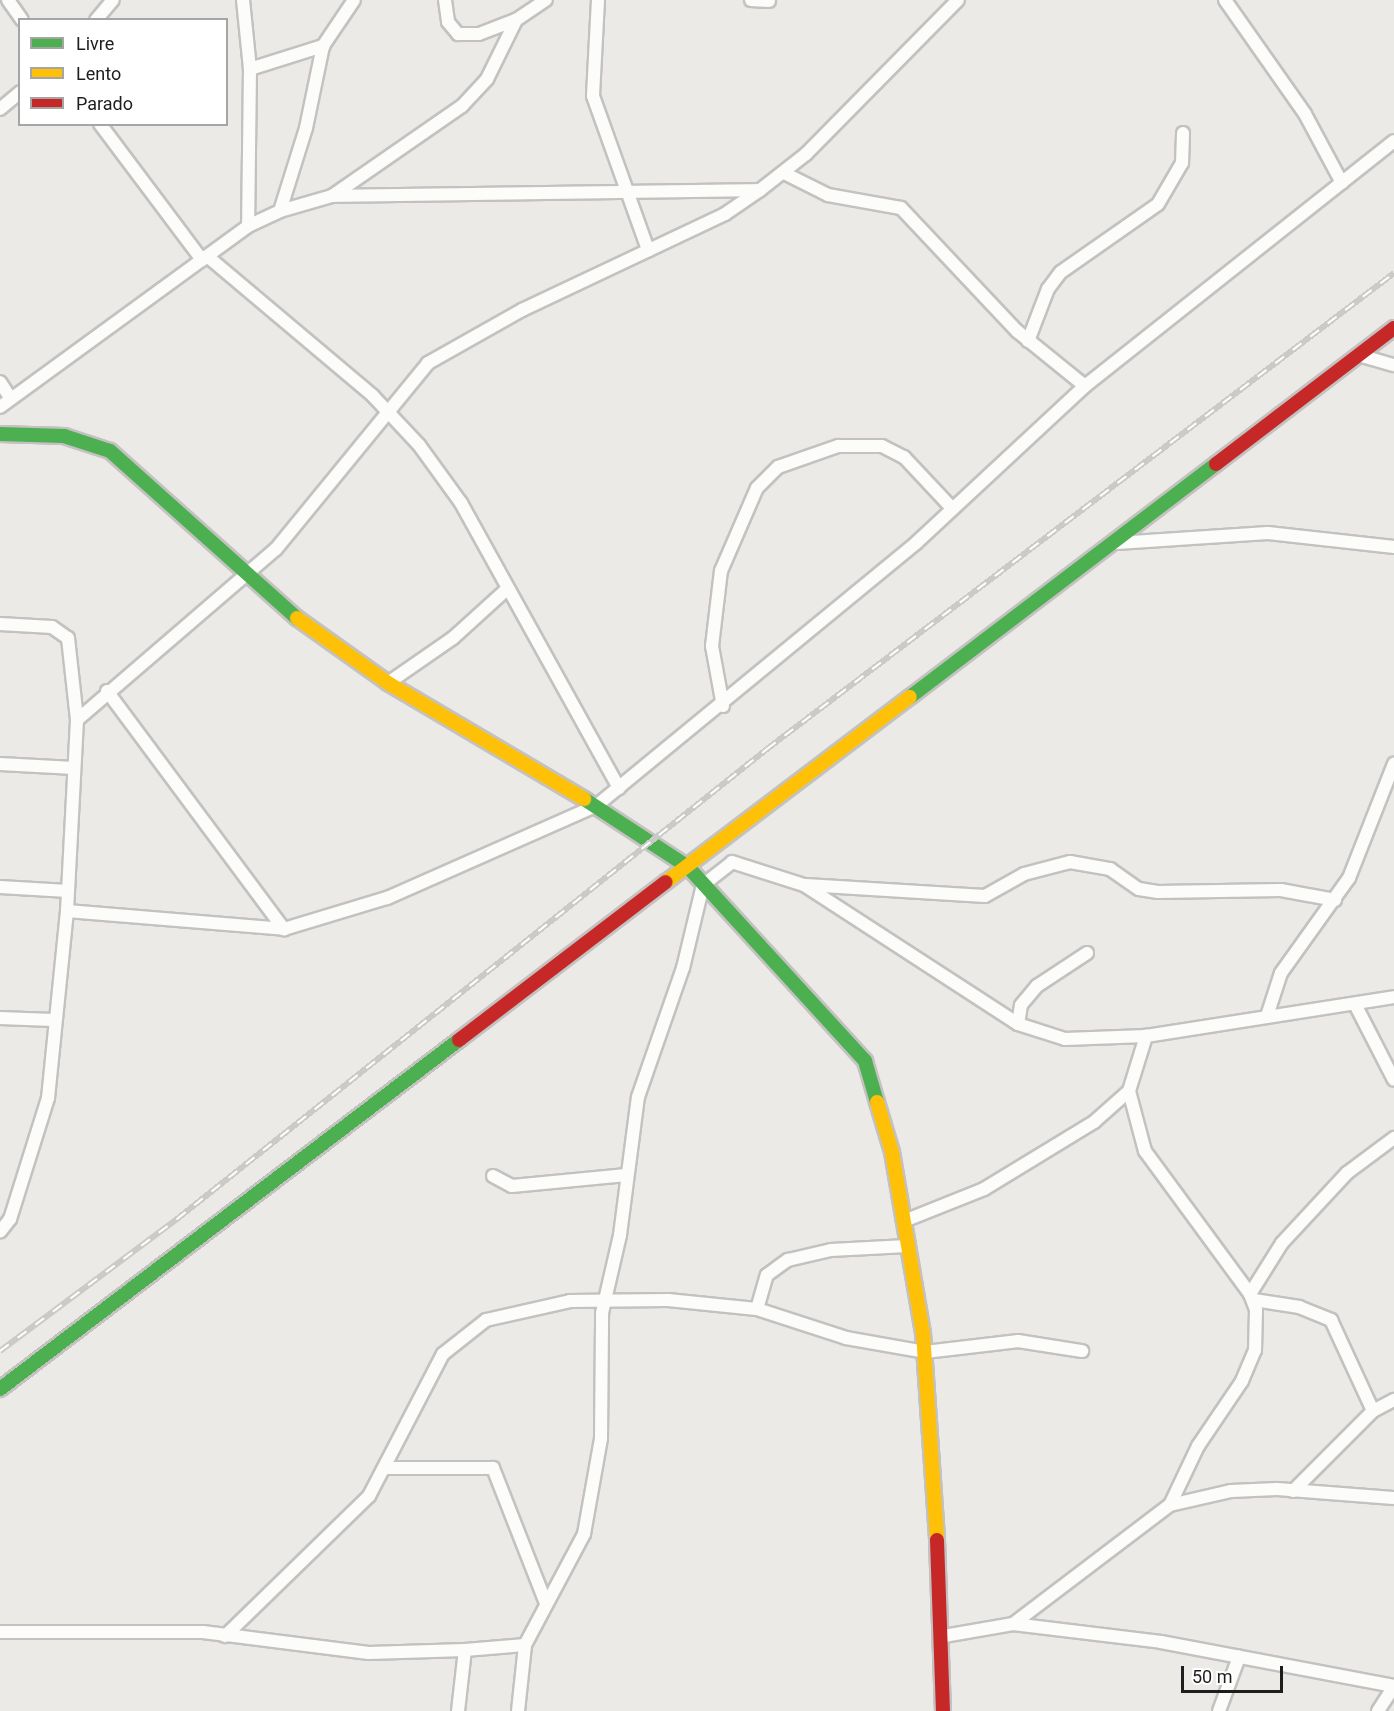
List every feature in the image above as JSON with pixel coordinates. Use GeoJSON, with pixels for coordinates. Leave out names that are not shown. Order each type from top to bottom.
{"type":"FeatureCollection","features":[{"type":"Feature","properties":{"kind":"street"},"geometry":{"type":"LineString","coordinates":[[8,0],[21,18]]}},
{"type":"Feature","properties":{"kind":"street"},"geometry":{"type":"LineString","coordinates":[[98,18],[113,0]]}},
{"type":"Feature","properties":{"kind":"street"},"geometry":{"type":"LineString","coordinates":[[243,0],[250,69],[248,226]]}},
{"type":"Feature","properties":{"kind":"street"},"geometry":{"type":"LineString","coordinates":[[280,211],[306,128],[323,46],[354,0]]}},
{"type":"Feature","properties":{"kind":"street"},"geometry":{"type":"LineString","coordinates":[[445,0],[448,22],[458,34],[479,34],[516,20],[546,0]]}},
{"type":"Feature","properties":{"kind":"street"},"geometry":{"type":"LineString","coordinates":[[598,0],[593,96],[630,190],[648,250]]}},
{"type":"Feature","properties":{"kind":"street"},"geometry":{"type":"LineString","coordinates":[[751,0],[769,2]]}},
{"type":"Feature","properties":{"kind":"street"},"geometry":{"type":"LineString","coordinates":[[77,720],[107,691],[244,576],[299,524],[387,411],[428,363],[648,250],[725,214],[784,173],[958,0]]}},
{"type":"Feature","properties":{"kind":"street"},"geometry":{"type":"LineString","coordinates":[[1225,0],[1305,114],[1342,183]]}},
{"type":"Feature","properties":{"kind":"street"},"geometry":{"type":"LineString","coordinates":[[332,196],[462,106],[487,79],[516,20]]}},
{"type":"Feature","properties":{"kind":"street"},"geometry":{"type":"LineString","coordinates":[[250,69],[323,46]]}},
{"type":"Feature","properties":{"kind":"street"},"geometry":{"type":"LineString","coordinates":[[0,110],[18,94]]}},
{"type":"Feature","properties":{"kind":"street"},"geometry":{"type":"LineString","coordinates":[[102,126],[204,258],[387,411],[461,503],[506,590],[619,788]]}},
{"type":"Feature","properties":{"kind":"street"},"geometry":{"type":"LineString","coordinates":[[1028,341],[1048,289],[1061,272],[1158,204],[1182,163],[1183,133]]}},
{"type":"Feature","properties":{"kind":"street"},"geometry":{"type":"LineString","coordinates":[[67,911],[284,929],[387,898],[596,806],[723,706],[951,507],[1084,386],[1394,141]]}},
{"type":"Feature","properties":{"kind":"street"},"geometry":{"type":"LineString","coordinates":[[784,173],[828,195],[901,208],[1028,341],[1084,386]]}},
{"type":"Feature","properties":{"kind":"street"},"geometry":{"type":"LineString","coordinates":[[0,407],[248,226],[280,211],[332,196],[630,190],[760,190]]}},
{"type":"Feature","properties":{"kind":"street"},"geometry":{"type":"LineString","coordinates":[[0,1389],[688,867],[885,712],[1117,543],[1394,328]]}},
{"type":"Feature","properties":{"kind":"street"},"geometry":{"type":"LineString","coordinates":[[1358,355],[1394,366]]}},
{"type":"Feature","properties":{"kind":"street"},"geometry":{"type":"LineString","coordinates":[[0,382],[11,399]]}},
{"type":"Feature","properties":{"kind":"street"},"geometry":{"type":"LineString","coordinates":[[0,434],[64,436],[110,450],[244,576],[388,683],[596,806],[688,867],[865,1061],[879,1094],[904,1221],[926,1353],[944,1636],[943,1711]]}},
{"type":"Feature","properties":{"kind":"street"},"geometry":{"type":"LineString","coordinates":[[723,706],[712,646],[721,571],[757,488],[778,467],[838,446],[882,447],[904,457],[951,507]]}},
{"type":"Feature","properties":{"kind":"street"},"geometry":{"type":"LineString","coordinates":[[1117,543],[1268,533],[1394,548]]}},
{"type":"Feature","properties":{"kind":"street"},"geometry":{"type":"LineString","coordinates":[[388,683],[453,638],[506,590]]}},
{"type":"Feature","properties":{"kind":"street"},"geometry":{"type":"LineString","coordinates":[[0,624],[52,627],[68,638],[77,720],[67,911],[53,1020],[48,1098],[10,1219],[0,1232]]}},
{"type":"Feature","properties":{"kind":"street"},"geometry":{"type":"LineString","coordinates":[[107,691],[284,929]]}},
{"type":"Feature","properties":{"kind":"street"},"geometry":{"type":"LineString","coordinates":[[0,764],[74,768]]}},
{"type":"Feature","properties":{"kind":"street"},"geometry":{"type":"LineString","coordinates":[[1267,1016],[1281,973],[1335,900],[1394,764]]}},
{"type":"Feature","properties":{"kind":"street"},"geometry":{"type":"LineString","coordinates":[[518,1711],[525,1645],[545,1601],[575,1553],[589,1514],[601,1439],[605,1297],[638,1097],[683,968],[703,885],[732,862],[804,885],[985,896],[1024,874],[1070,862],[1110,869],[1139,889],[1158,892],[1281,890],[1335,900]]}},
{"type":"Feature","properties":{"kind":"street"},"geometry":{"type":"LineString","coordinates":[[804,885],[1018,1024],[1083,1041],[1146,1036],[1394,997]]}},
{"type":"Feature","properties":{"kind":"street"},"geometry":{"type":"LineString","coordinates":[[0,887],[68,891]]}},
{"type":"Feature","properties":{"kind":"street"},"geometry":{"type":"LineString","coordinates":[[1018,1024],[1021,1005],[1037,986],[1087,953]]}},
{"type":"Feature","properties":{"kind":"street"},"geometry":{"type":"LineString","coordinates":[[1355,1004],[1394,1080]]}},
{"type":"Feature","properties":{"kind":"street"},"geometry":{"type":"LineString","coordinates":[[0,1018],[53,1020]]}},
{"type":"Feature","properties":{"kind":"street"},"geometry":{"type":"LineString","coordinates":[[904,1221],[984,1189],[1050,1153],[1128,1091],[1146,1036]]}},
{"type":"Feature","properties":{"kind":"street"},"geometry":{"type":"LineString","coordinates":[[1128,1091],[1145,1151],[1252,1297],[1299,1307],[1331,1320],[1373,1411]]}},
{"type":"Feature","properties":{"kind":"street"},"geometry":{"type":"LineString","coordinates":[[1170,1505],[1255,1350],[1252,1297],[1282,1243],[1347,1173],[1394,1138]]}},
{"type":"Feature","properties":{"kind":"street"},"geometry":{"type":"LineString","coordinates":[[493,1176],[512,1186],[626,1175]]}},
{"type":"Feature","properties":{"kind":"street"},"geometry":{"type":"LineString","coordinates":[[757,1309],[767,1275],[788,1260],[824,1251],[907,1246]]}},
{"type":"Feature","properties":{"kind":"street"},"geometry":{"type":"LineString","coordinates":[[225,1636],[349,1518],[387,1467],[443,1354],[457,1338],[510,1314],[605,1297],[757,1309],[846,1338],[926,1353],[1018,1341],[1082,1351]]}},
{"type":"Feature","properties":{"kind":"street"},"geometry":{"type":"LineString","coordinates":[[1293,1491],[1373,1411],[1394,1400]]}},
{"type":"Feature","properties":{"kind":"street"},"geometry":{"type":"LineString","coordinates":[[387,1467],[493,1467],[545,1601]]}},
{"type":"Feature","properties":{"kind":"street"},"geometry":{"type":"LineString","coordinates":[[1012,1624],[1170,1505],[1232,1491],[1293,1491],[1394,1498]]}},
{"type":"Feature","properties":{"kind":"street"},"geometry":{"type":"LineString","coordinates":[[944,1636],[1012,1624],[1239,1657],[1394,1686],[1378,1711]]}},
{"type":"Feature","properties":{"kind":"street"},"geometry":{"type":"LineString","coordinates":[[0,1632],[225,1636],[369,1653],[465,1650],[525,1645]]}},
{"type":"Feature","properties":{"kind":"street"},"geometry":{"type":"LineString","coordinates":[[458,1711],[465,1650]]}},
{"type":"Feature","properties":{"kind":"street"},"geometry":{"type":"LineString","coordinates":[[1219,1711],[1239,1657]]}},
{"type":"Feature","properties":{"kind":"railway"},"geometry":{"type":"LineString","coordinates":[[0,1351],[177,1219],[767,749],[1394,273]]}},
{"type":"Feature","properties":{"kind":"traffic: fast"},"geometry":{"type":"LineString","coordinates":[[0,434],[64,436],[110,451],[297,618]]}},
{"type":"Feature","properties":{"kind":"traffic: fast"},"geometry":{"type":"LineString","coordinates":[[910,697],[1216,464]]}},
{"type":"Feature","properties":{"kind":"traffic: fast"},"geometry":{"type":"LineString","coordinates":[[584,799],[688,867],[865,1061],[877,1102]]}},
{"type":"Feature","properties":{"kind":"traffic: fast"},"geometry":{"type":"LineString","coordinates":[[0,1389],[459,1040]]}},
{"type":"Feature","properties":{"kind":"traffic: slow"},"geometry":{"type":"LineString","coordinates":[[297,618],[388,683],[584,799]]}},
{"type":"Feature","properties":{"kind":"traffic: slow"},"geometry":{"type":"LineString","coordinates":[[666,882],[910,697]]}},
{"type":"Feature","properties":{"kind":"traffic: slow"},"geometry":{"type":"LineString","coordinates":[[877,1102],[892,1152],[923,1333],[937,1540]]}},
{"type":"Feature","properties":{"kind":"traffic: jam"},"geometry":{"type":"LineString","coordinates":[[1216,464],[1394,328]]}},
{"type":"Feature","properties":{"kind":"traffic: jam"},"geometry":{"type":"LineString","coordinates":[[459,1040],[666,882]]}},
{"type":"Feature","properties":{"kind":"traffic: jam"},"geometry":{"type":"LineString","coordinates":[[937,1540],[943,1711]]}}]}
